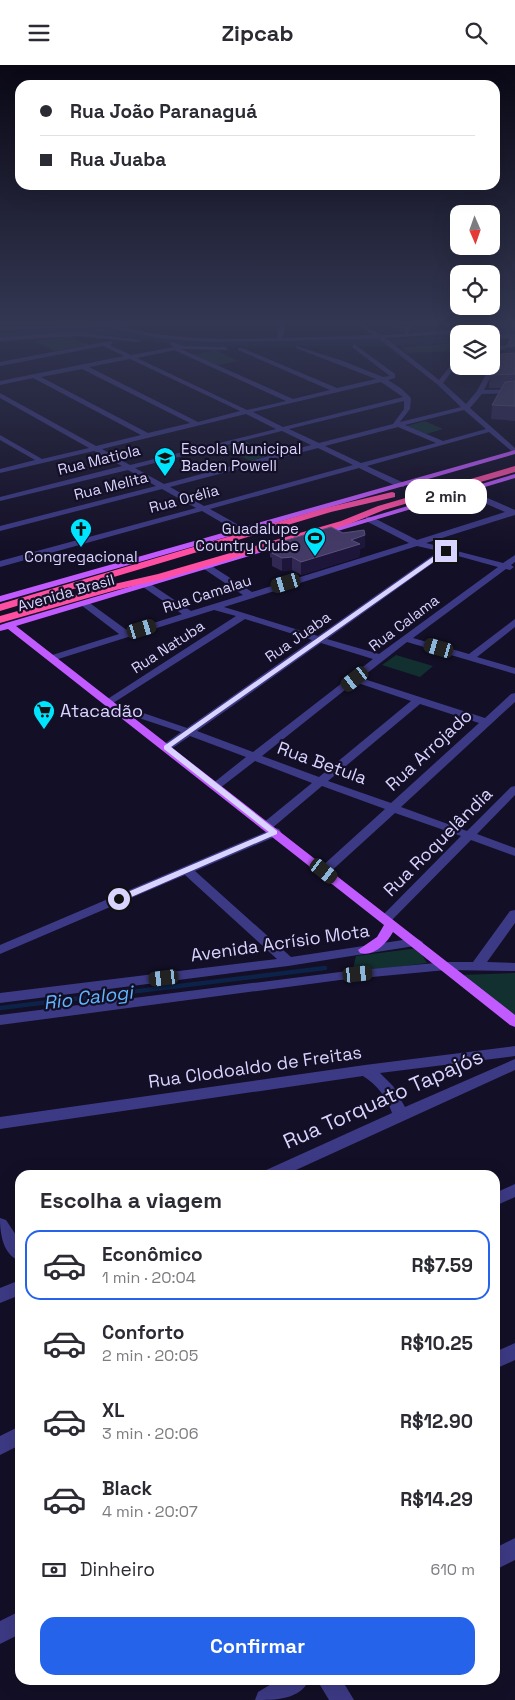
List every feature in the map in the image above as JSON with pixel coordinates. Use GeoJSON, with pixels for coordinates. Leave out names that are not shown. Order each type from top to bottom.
{"type":"FeatureCollection","features":[{"type":"Feature","properties":{"kind":"highway","name":"Avenida Brasil"},"geometry":{"type":"LineString","coordinates":[[0,608],[328,510],[401,492],[515,459]]}},
{"type":"Feature","properties":{"kind":"highway","name":"Avenida Brasil"},"geometry":{"type":"LineString","coordinates":[[3,624],[114,587],[170,575],[344,523],[381,508],[515,469]]}},
{"type":"Feature","properties":{"kind":"main road","name":"Avenida Brasil"},"geometry":{"type":"LineString","coordinates":[[0,599],[515,452]]}},
{"type":"Feature","properties":{"kind":"main road","name":"Avenida Brasil"},"geometry":{"type":"LineString","coordinates":[[3,624],[84,603],[515,476]]}},
{"type":"Feature","properties":{"kind":"main road"},"geometry":{"type":"LineString","coordinates":[[3,624],[52,658],[113,705],[416,942],[515,1022]]}},
{"type":"Feature","properties":{"kind":"main road"},"geometry":{"type":"LineString","coordinates":[[365,950],[382,940],[388,921]]}},
{"type":"Feature","properties":{"kind":"street"},"geometry":{"type":"LineString","coordinates":[[6,398],[241,530]]}},
{"type":"Feature","properties":{"kind":"street"},"geometry":{"type":"LineString","coordinates":[[76,398],[148,436]]}},
{"type":"Feature","properties":{"kind":"street"},"geometry":{"type":"LineString","coordinates":[[146,398],[197,424]]}},
{"type":"Feature","properties":{"kind":"street"},"geometry":{"type":"LineString","coordinates":[[218,398],[401,485]]}},
{"type":"Feature","properties":{"kind":"street"},"geometry":{"type":"LineString","coordinates":[[286,398],[292,401]]}},
{"type":"Feature","properties":{"kind":"street"},"geometry":{"type":"LineString","coordinates":[[0,471],[304,398]]}},
{"type":"Feature","properties":{"kind":"street","name":"Rua Matiola"},"geometry":{"type":"LineString","coordinates":[[0,499],[407,398]]}},
{"type":"Feature","properties":{"kind":"street"},"geometry":{"type":"LineString","coordinates":[[408,398],[407,409],[396,423],[443,443]]}},
{"type":"Feature","properties":{"kind":"street"},"geometry":{"type":"LineString","coordinates":[[457,398],[515,452]]}},
{"type":"Feature","properties":{"kind":"street"},"geometry":{"type":"LineString","coordinates":[[467,407],[475,398]]}},
{"type":"Feature","properties":{"kind":"street","name":"Rua Melita"},"geometry":{"type":"LineString","coordinates":[[0,529],[467,407]]}},
{"type":"Feature","properties":{"kind":"street","name":"Rua Orélia"},"geometry":{"type":"LineString","coordinates":[[0,564],[490,430]]}},
{"type":"Feature","properties":{"kind":"street"},"geometry":{"type":"LineString","coordinates":[[0,437],[40,461]]}},
{"type":"Feature","properties":{"kind":"street"},"geometry":{"type":"LineString","coordinates":[[464,491],[514,513]]}},
{"type":"Feature","properties":{"kind":"street","name":"Rua Camalau"},"geometry":{"type":"LineString","coordinates":[[52,658],[514,513]]}},
{"type":"Feature","properties":{"kind":"street"},"geometry":{"type":"LineString","coordinates":[[369,519],[416,543],[510,567]]}},
{"type":"Feature","properties":{"kind":"street","name":"Rua Juaba"},"geometry":{"type":"LineString","coordinates":[[167,747],[446,551]]}},
{"type":"Feature","properties":{"kind":"street","name":"Rua Calama"},"geometry":{"type":"LineString","coordinates":[[216,786],[380,658],[510,567],[515,558]]}},
{"type":"Feature","properties":{"kind":"street"},"geometry":{"type":"LineString","coordinates":[[207,567],[250,595]]}},
{"type":"Feature","properties":{"kind":"street"},"geometry":{"type":"LineString","coordinates":[[146,585],[190,615]]}},
{"type":"Feature","properties":{"kind":"street"},"geometry":{"type":"LineString","coordinates":[[84,603],[126,634]]}},
{"type":"Feature","properties":{"kind":"street"},"geometry":{"type":"LineString","coordinates":[[215,607],[380,658]]}},
{"type":"Feature","properties":{"kind":"street","name":"Rua Natuba"},"geometry":{"type":"LineString","coordinates":[[113,705],[243,616]]}},
{"type":"Feature","properties":{"kind":"street"},"geometry":{"type":"LineString","coordinates":[[471,657],[515,622]]}},
{"type":"Feature","properties":{"kind":"street"},"geometry":{"type":"LineString","coordinates":[[407,639],[515,671]]}},
{"type":"Feature","properties":{"kind":"street"},"geometry":{"type":"LineString","coordinates":[[355,679],[486,721]]}},
{"type":"Feature","properties":{"kind":"street"},"geometry":{"type":"LineString","coordinates":[[0,950],[187,870],[271,829],[321,782],[419,699]]}},
{"type":"Feature","properties":{"kind":"street","name":"Rua Arrojado"},"geometry":{"type":"LineString","coordinates":[[324,871],[486,721],[514,699]]}},
{"type":"Feature","properties":{"kind":"street","name":"Rua Betula"},"geometry":{"type":"LineString","coordinates":[[113,705],[515,852]]}},
{"type":"Feature","properties":{"kind":"street","name":"Rua Roquelândia"},"geometry":{"type":"LineString","coordinates":[[388,921],[515,789]]}},
{"type":"Feature","properties":{"kind":"street"},"geometry":{"type":"LineString","coordinates":[[187,870],[288,962]]}},
{"type":"Feature","properties":{"kind":"street"},"geometry":{"type":"LineString","coordinates":[[477,966],[515,914]]}},
{"type":"Feature","properties":{"kind":"street","name":"Avenida Acrísio Mota"},"geometry":{"type":"LineString","coordinates":[[0,998],[288,962],[416,942]]}},
{"type":"Feature","properties":{"kind":"street"},"geometry":{"type":"LineString","coordinates":[[334,955],[340,976]]}},
{"type":"Feature","properties":{"kind":"street"},"geometry":{"type":"LineString","coordinates":[[0,1019],[340,976],[446,966],[515,967]]}},
{"type":"Feature","properties":{"kind":"street","name":"Rua Clodoaldo de Freitas"},"geometry":{"type":"LineString","coordinates":[[0,1123],[365,1070],[515,1051]]}},
{"type":"Feature","properties":{"kind":"street","name":"Rua Torquato Tapajós"},"geometry":{"type":"LineString","coordinates":[[281,1170],[515,1064]]}},
{"type":"Feature","properties":{"kind":"street"},"geometry":{"type":"LineString","coordinates":[[365,1070],[387,1086],[394,1096],[400,1117]]}},
{"type":"Feature","properties":{"kind":"street"},"geometry":{"type":"LineString","coordinates":[[500,1198],[515,1190]]}},
{"type":"Feature","properties":{"kind":"street"},"geometry":{"type":"LineString","coordinates":[[0,1225],[15,1247]]}},
{"type":"Feature","properties":{"kind":"street"},"geometry":{"type":"LineString","coordinates":[[0,1296],[15,1289]]}},
{"type":"Feature","properties":{"kind":"street"},"geometry":{"type":"LineString","coordinates":[[500,1358],[515,1351]]}},
{"type":"Feature","properties":{"kind":"street"},"geometry":{"type":"LineString","coordinates":[[0,1445],[15,1438]]}},
{"type":"Feature","properties":{"kind":"street"},"geometry":{"type":"LineString","coordinates":[[500,1557],[515,1548]]}},
{"type":"Feature","properties":{"kind":"street"},"geometry":{"type":"LineString","coordinates":[[0,1633],[15,1625]]}},
{"type":"Feature","properties":{"kind":"street"},"geometry":{"type":"LineString","coordinates":[[266,1700],[290,1685]]}},
{"type":"Feature","properties":{"kind":"street"},"geometry":{"type":"LineString","coordinates":[[332,1685],[342,1700]]}},
{"type":"Feature","properties":{"kind":"green space"},"geometry":{"type":"Polygon","coordinates":[[[425,421],[443,429],[426,434],[406,426],[425,421]]]}},
{"type":"Feature","properties":{"kind":"green space"},"geometry":{"type":"Polygon","coordinates":[[[245,441],[271,455],[250,461],[223,447],[245,441]]]}},
{"type":"Feature","properties":{"kind":"green space"},"geometry":{"type":"Polygon","coordinates":[[[396,655],[433,666],[420,677],[382,665],[396,655]]]}},
{"type":"Feature","properties":{"kind":"green space"},"geometry":{"type":"Polygon","coordinates":[[[418,948],[427,963],[352,973],[356,956],[418,948]]]}},
{"type":"Feature","properties":{"kind":"green space"},"geometry":{"type":"Polygon","coordinates":[[[515,973],[515,1021],[458,975],[515,973]]]}},
{"type":"Feature","properties":{"kind":"building"},"geometry":{"type":"Polygon","coordinates":[[[496,398],[515,398],[515,406],[492,405],[496,398]]]}},
{"type":"Feature","properties":{"kind":"building"},"geometry":{"type":"Polygon","coordinates":[[[331,527],[343,533],[364,530],[365,535],[351,540],[360,544],[301,562],[292,557],[282,558],[272,553],[278,550],[270,545],[331,527]]]}},
{"type":"Feature","properties":{"kind":"waterway","name":"Rio Calogi"},"geometry":{"type":"LineString","coordinates":[[0,1008],[325,968]]}},
{"type":"Feature","properties":{"kind":"place","name":"Escola Municipal Baden Powell"},"geometry":{"type":"Point","coordinates":[165,477]}},
{"type":"Feature","properties":{"kind":"place","name":"Congregacional"},"geometry":{"type":"Point","coordinates":[81,548]}},
{"type":"Feature","properties":{"kind":"place","name":"Guadalupe Country Clube"},"geometry":{"type":"Point","coordinates":[315,557]}},
{"type":"Feature","properties":{"kind":"place","name":"Atacadão"},"geometry":{"type":"Point","coordinates":[44,730]}},
{"type":"Feature","properties":{"kind":"route"},"geometry":{"type":"LineString","coordinates":[[119,899],[275,832],[167,747],[446,551]]}}]}
